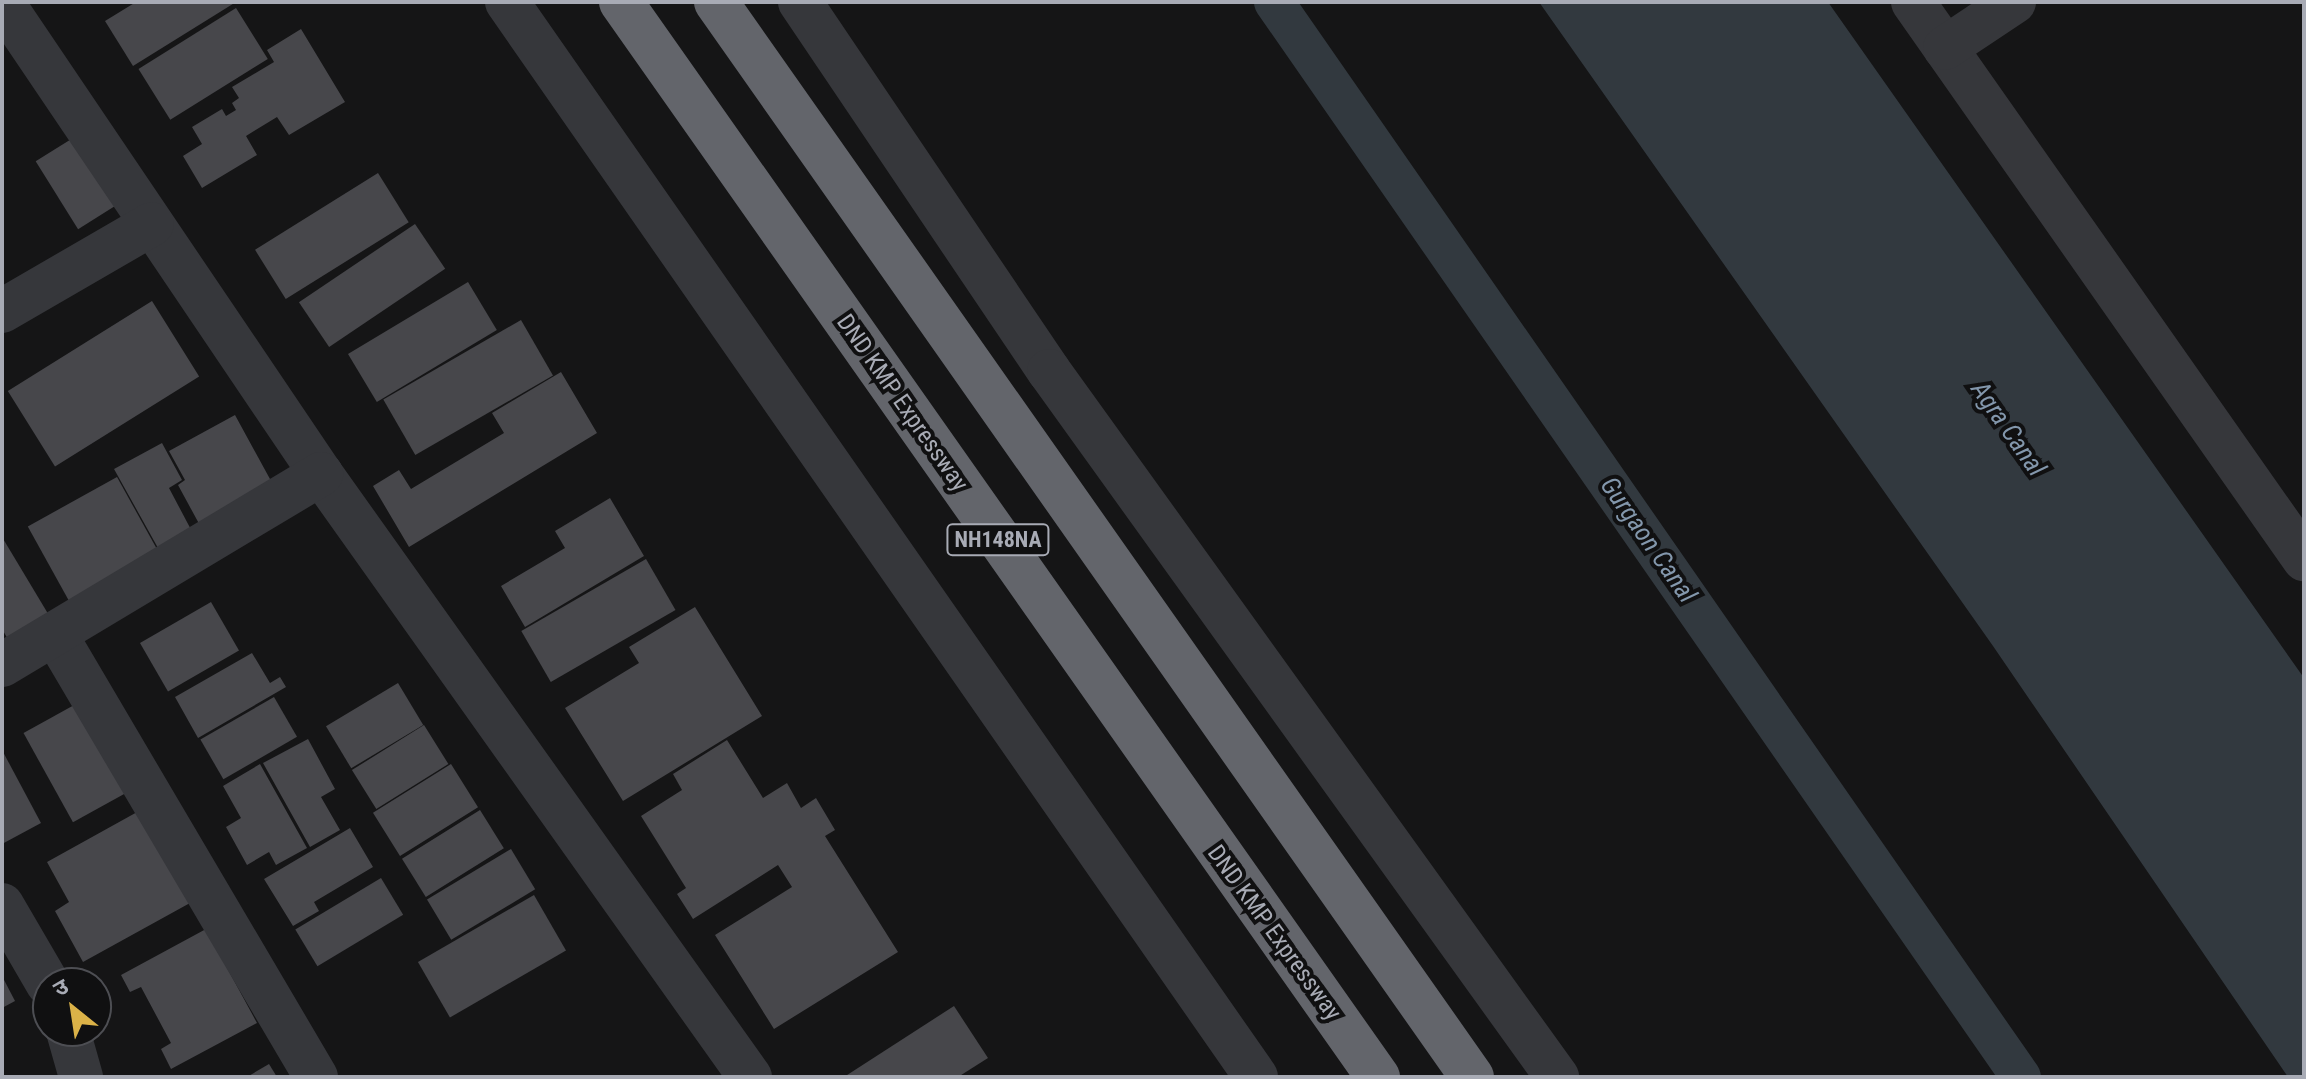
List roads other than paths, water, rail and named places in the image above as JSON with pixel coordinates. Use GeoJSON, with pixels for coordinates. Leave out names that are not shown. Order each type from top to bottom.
{"type":"FeatureCollection","features":[{"type":"Feature","properties":{"kind":"highway","name":"DND KMP Expressway"},"geometry":{"type":"LineString","coordinates":[[621,2],[1378,1077]]}},
{"type":"Feature","properties":{"kind":"highway","name":"NH148NA"},"geometry":{"type":"LineString","coordinates":[[716,2],[1472,1077]]}},
{"type":"Feature","properties":{"kind":"street"},"geometry":{"type":"LineString","coordinates":[[2,2],[321,474],[750,1077]]}},
{"type":"Feature","properties":{"kind":"street"},"geometry":{"type":"LineString","coordinates":[[507,2],[1256,1077]]}},
{"type":"Feature","properties":{"kind":"street"},"geometry":{"type":"LineString","coordinates":[[800,2],[1049,371],[1557,1077]]}},
{"type":"Feature","properties":{"kind":"street"},"geometry":{"type":"LineString","coordinates":[[1913,2],[2304,559]]}},
{"type":"Feature","properties":{"kind":"street"},"geometry":{"type":"LineString","coordinates":[[1945,48],[2014,2]]}},
{"type":"Feature","properties":{"kind":"street"},"geometry":{"type":"LineString","coordinates":[[2,311],[152,224]]}},
{"type":"Feature","properties":{"kind":"street"},"geometry":{"type":"LineString","coordinates":[[2,665],[321,474]]}},
{"type":"Feature","properties":{"kind":"street"},"geometry":{"type":"LineString","coordinates":[[55,634],[316,1077]]}},
{"type":"Feature","properties":{"kind":"street"},"geometry":{"type":"LineString","coordinates":[[2,905],[38,967]]}},
{"type":"Feature","properties":{"kind":"street"},"geometry":{"type":"LineString","coordinates":[[73,1047],[81,1077]]}},
{"type":"Feature","properties":{"kind":"water","name":"Agra Canal"},"geometry":{"type":"Polygon","coordinates":[[[1539,2],[1828,2],[2304,678],[2304,1077],[2288,1077],[1993,646],[1539,2]]]}},
{"type":"Feature","properties":{"kind":"waterway","name":"Gurgaon Canal"},"geometry":{"type":"LineString","coordinates":[[1274,2],[2021,1077]]}}]}
